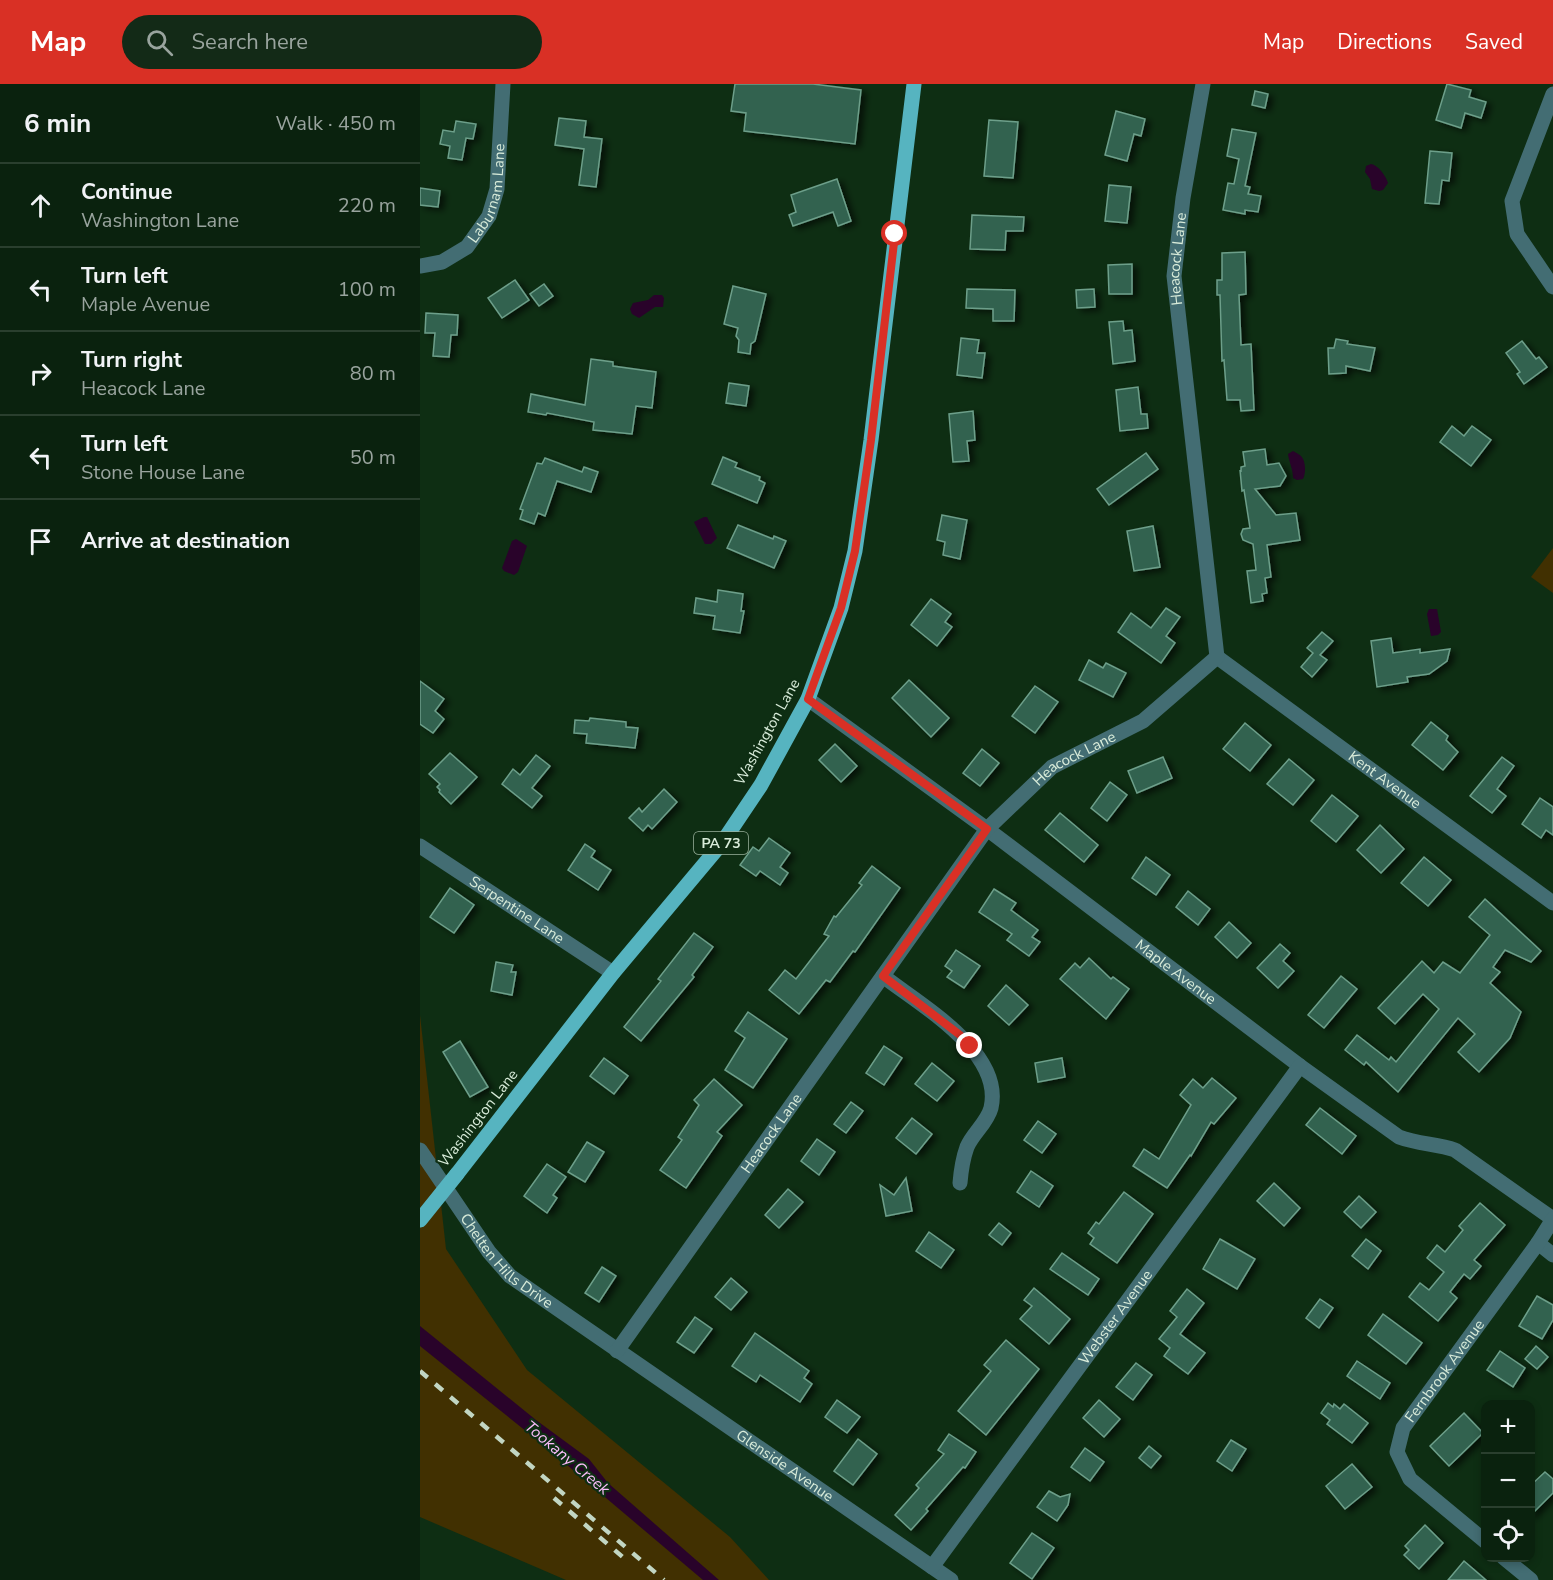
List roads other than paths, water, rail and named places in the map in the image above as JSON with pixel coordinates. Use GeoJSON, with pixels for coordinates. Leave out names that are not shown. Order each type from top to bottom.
{"type":"FeatureCollection","features":[{"type":"Feature","properties":{"kind":"main road","name":"Washington Lane"},"geometry":{"type":"LineString","coordinates":[[420,1220],[613,973],[722,843],[760,785],[808,699],[841,608],[855,551],[871,440],[914,84]]}},
{"type":"Feature","properties":{"kind":"street","name":"Laburnam Lane"},"geometry":{"type":"LineString","coordinates":[[420,266],[442,262],[467,247],[489,216],[497,189],[503,84]]}},
{"type":"Feature","properties":{"kind":"street","name":"Heacock Lane"},"geometry":{"type":"LineString","coordinates":[[617,1351],[987,829],[1052,767],[1143,721],[1217,657],[1174,276],[1183,198],[1203,84]]}},
{"type":"Feature","properties":{"kind":"street"},"geometry":{"type":"LineString","coordinates":[[1553,94],[1512,201],[1516,234],[1553,287]]}},
{"type":"Feature","properties":{"kind":"street","name":"Kent Avenue"},"geometry":{"type":"LineString","coordinates":[[1217,657],[1553,903]]}},
{"type":"Feature","properties":{"kind":"street","name":"Maple Avenue"},"geometry":{"type":"LineString","coordinates":[[808,699],[987,829],[1300,1066],[1399,1137],[1455,1150],[1553,1219]]}},
{"type":"Feature","properties":{"kind":"street","name":"Serpentine Lane"},"geometry":{"type":"LineString","coordinates":[[420,846],[613,973]]}},
{"type":"Feature","properties":{"kind":"street"},"geometry":{"type":"LineString","coordinates":[[883,976],[960,1035],[979,1056],[986,1069],[992,1095],[991,1109],[967,1147],[960,1183]]}},
{"type":"Feature","properties":{"kind":"street","name":"Webster Avenue"},"geometry":{"type":"LineString","coordinates":[[932,1567],[1300,1066]]}},
{"type":"Feature","properties":{"kind":"street","name":"Chelten Hills Drive"},"geometry":{"type":"LineString","coordinates":[[420,1150],[489,1252],[510,1276],[617,1351]]}},
{"type":"Feature","properties":{"kind":"street","name":"Fernbrook Avenue"},"geometry":{"type":"LineString","coordinates":[[1481,1539],[1410,1479],[1397,1452],[1403,1428],[1538,1243],[1553,1219]]}},
{"type":"Feature","properties":{"kind":"street"},"geometry":{"type":"LineString","coordinates":[[1538,1243],[1553,1255]]}},
{"type":"Feature","properties":{"kind":"street","name":"Glenside Avenue"},"geometry":{"type":"LineString","coordinates":[[617,1351],[951,1580]]}},
{"type":"Feature","properties":{"kind":"street"},"geometry":{"type":"LineString","coordinates":[[1510,1562],[1531,1580]]}},
{"type":"Feature","properties":{"kind":"water"},"geometry":{"type":"Polygon","coordinates":[[[1371,164],[1384,174],[1387,180],[1388,183],[1383,190],[1372,189],[1370,179],[1365,172],[1366,166],[1371,164]]]}},
{"type":"Feature","properties":{"kind":"water"},"geometry":{"type":"Polygon","coordinates":[[[654,295],[662,295],[663,307],[655,307],[639,318],[632,314],[630,309],[633,303],[648,300],[654,295]]]}},
{"type":"Feature","properties":{"kind":"water"},"geometry":{"type":"Polygon","coordinates":[[[1293,451],[1304,461],[1303,479],[1293,478],[1288,454],[1293,451]]]}},
{"type":"Feature","properties":{"kind":"water"},"geometry":{"type":"Polygon","coordinates":[[[707,517],[717,538],[711,544],[705,544],[694,522],[707,517]]]}},
{"type":"Feature","properties":{"kind":"water"},"geometry":{"type":"Polygon","coordinates":[[[516,539],[527,546],[518,572],[514,575],[502,568],[512,541],[516,539]]]}},
{"type":"Feature","properties":{"kind":"water"},"geometry":{"type":"Polygon","coordinates":[[[1429,609],[1437,609],[1441,632],[1438,635],[1431,636],[1427,614],[1429,609]]]}},
{"type":"Feature","properties":{"kind":"water","name":"Tookany Creek"},"geometry":{"type":"Polygon","coordinates":[[[420,1326],[536,1420],[589,1459],[608,1483],[719,1580],[703,1580],[547,1448],[420,1346],[420,1326]]]}},
{"type":"Feature","properties":{"kind":"railway"},"geometry":{"type":"LineString","coordinates":[[420,1371],[664,1580]]}},
{"type":"Feature","properties":{"kind":"railway"},"geometry":{"type":"LineString","coordinates":[[554,1498],[625,1559]]}}]}
